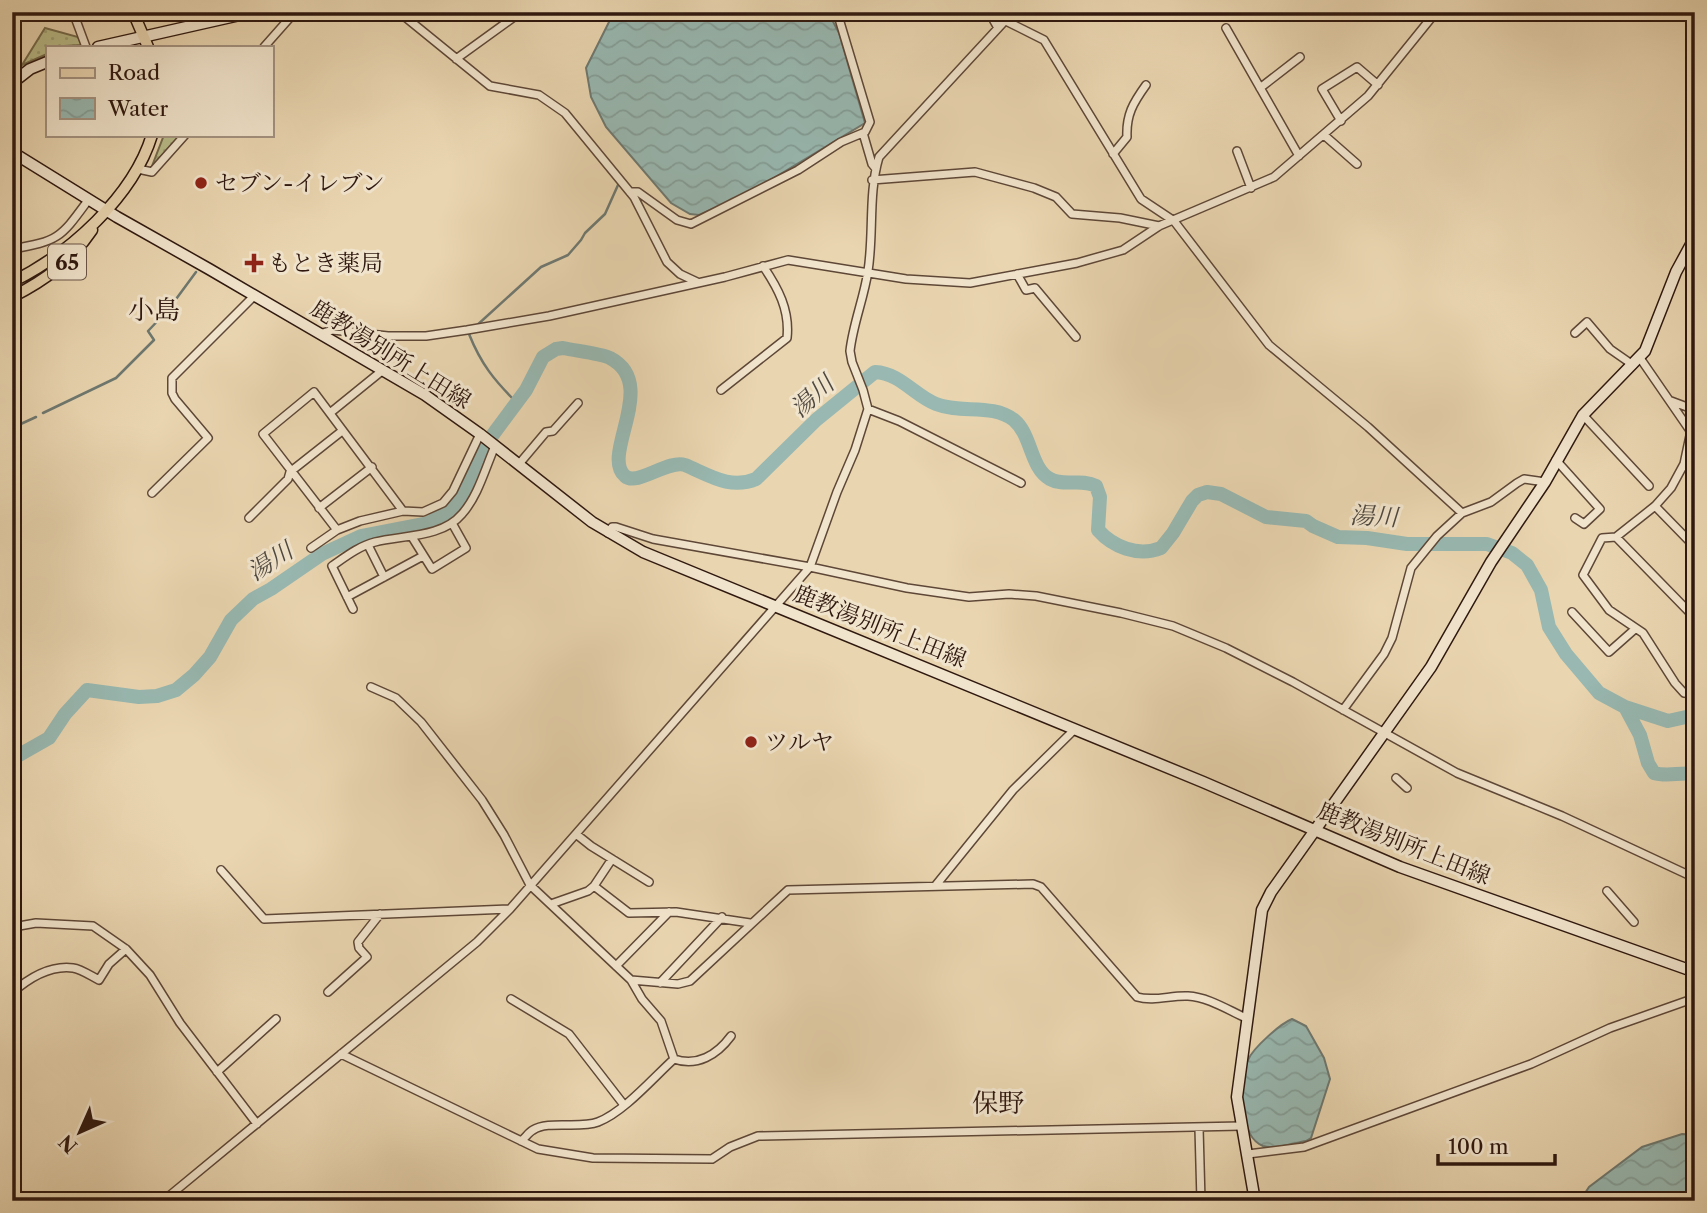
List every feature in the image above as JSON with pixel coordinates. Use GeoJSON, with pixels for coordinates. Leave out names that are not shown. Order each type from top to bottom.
{"type":"FeatureCollection","features":[{"type":"Feature","properties":{"kind":"main road"},"geometry":{"type":"LineString","coordinates":[[133,12],[146,42]]}},
{"type":"Feature","properties":{"kind":"main road"},"geometry":{"type":"LineString","coordinates":[[108,46],[146,42],[253,12]]}},
{"type":"Feature","properties":{"kind":"main road"},"geometry":{"type":"LineString","coordinates":[[12,83],[30,69],[46,62]]}},
{"type":"Feature","properties":{"kind":"main road","name":"65"},"geometry":{"type":"LineString","coordinates":[[12,297],[43,281],[81,247],[138,169],[152,136]]}},
{"type":"Feature","properties":{"kind":"main road","name":"鹿教湯別所上田線"},"geometry":{"type":"LineString","coordinates":[[12,152],[106,211],[425,395],[608,533],[643,552],[1448,885],[1695,972]]}},
{"type":"Feature","properties":{"kind":"main road","name":"65"},"geometry":{"type":"LineString","coordinates":[[12,282],[56,256],[106,211]]}},
{"type":"Feature","properties":{"kind":"main road"},"geometry":{"type":"LineString","coordinates":[[1255,1201],[1237,1097],[1262,910],[1271,892],[1314,830],[1431,667],[1491,562],[1545,482],[1583,415],[1637,362],[1649,344],[1676,272],[1695,237]]}},
{"type":"Feature","properties":{"kind":"street"},"geometry":{"type":"LineString","coordinates":[[74,12],[86,46]]}},
{"type":"Feature","properties":{"kind":"street"},"geometry":{"type":"LineString","coordinates":[[265,46],[295,12]]}},
{"type":"Feature","properties":{"kind":"street"},"geometry":{"type":"LineString","coordinates":[[399,12],[490,86],[539,95],[565,113],[631,192],[667,262],[680,274],[698,282]]}},
{"type":"Feature","properties":{"kind":"street"},"geometry":{"type":"LineString","coordinates":[[456,59],[521,12]]}},
{"type":"Feature","properties":{"kind":"street"},"geometry":{"type":"LineString","coordinates":[[631,192],[638,192],[677,220],[691,224],[786,177],[841,142],[863,133],[870,122],[837,12]]}},
{"type":"Feature","properties":{"kind":"street"},"geometry":{"type":"LineString","coordinates":[[989,12],[998,28]]}},
{"type":"Feature","properties":{"kind":"street"},"geometry":{"type":"LineString","coordinates":[[163,1201],[172,1198],[477,942],[510,909],[810,567],[837,492],[856,450],[868,409],[850,351],[867,274],[871,245],[872,180],[880,157],[1013,12]]}},
{"type":"Feature","properties":{"kind":"street"},"geometry":{"type":"LineString","coordinates":[[319,334],[332,330],[388,336],[426,336],[467,330],[548,316],[725,277],[778,261],[799,260],[867,274],[970,283],[1077,264],[1123,250],[1159,226],[1274,177],[1341,121],[1378,85],[1436,12]]}},
{"type":"Feature","properties":{"kind":"street"},"geometry":{"type":"LineString","coordinates":[[1006,21],[1044,40],[1141,199],[1174,221],[1269,345],[1368,428],[1462,513]]}},
{"type":"Feature","properties":{"kind":"street"},"geometry":{"type":"LineString","coordinates":[[1226,28],[1299,156]]}},
{"type":"Feature","properties":{"kind":"street"},"geometry":{"type":"LineString","coordinates":[[1260,88],[1300,57]]}},
{"type":"Feature","properties":{"kind":"street"},"geometry":{"type":"LineString","coordinates":[[1341,121],[1322,89],[1357,67],[1378,85]]}},
{"type":"Feature","properties":{"kind":"street"},"geometry":{"type":"LineString","coordinates":[[1113,154],[1127,137],[1126,121],[1131,106],[1146,85]]}},
{"type":"Feature","properties":{"kind":"street"},"geometry":{"type":"LineString","coordinates":[[863,133],[876,169]]}},
{"type":"Feature","properties":{"kind":"street"},"geometry":{"type":"LineString","coordinates":[[1324,135],[1357,164]]}},
{"type":"Feature","properties":{"kind":"street"},"geometry":{"type":"LineString","coordinates":[[138,169],[152,172],[185,136]]}},
{"type":"Feature","properties":{"kind":"street"},"geometry":{"type":"LineString","coordinates":[[1237,151],[1251,188]]}},
{"type":"Feature","properties":{"kind":"street"},"geometry":{"type":"LineString","coordinates":[[872,180],[975,172],[1034,188],[1056,197],[1072,214],[1120,218],[1159,226]]}},
{"type":"Feature","properties":{"kind":"street"},"geometry":{"type":"LineString","coordinates":[[12,249],[59,237],[76,219],[89,199]]}},
{"type":"Feature","properties":{"kind":"street"},"geometry":{"type":"LineString","coordinates":[[720,390],[787,338],[789,322],[778,287],[763,266]]}},
{"type":"Feature","properties":{"kind":"street"},"geometry":{"type":"LineString","coordinates":[[1017,274],[1026,290],[1035,288],[1076,337]]}},
{"type":"Feature","properties":{"kind":"street"},"geometry":{"type":"LineString","coordinates":[[152,494],[208,438],[175,399],[172,393],[172,378],[255,295]]}},
{"type":"Feature","properties":{"kind":"street"},"geometry":{"type":"LineString","coordinates":[[1575,333],[1587,322],[1610,349],[1637,362],[1671,401],[1691,432]]}},
{"type":"Feature","properties":{"kind":"street"},"geometry":{"type":"LineString","coordinates":[[330,413],[383,370]]}},
{"type":"Feature","properties":{"kind":"street"},"geometry":{"type":"LineString","coordinates":[[337,530],[263,434],[314,392],[403,511]]}},
{"type":"Feature","properties":{"kind":"street"},"geometry":{"type":"LineString","coordinates":[[1671,401],[1695,411],[1685,464],[1677,479],[1655,506],[1616,537],[1602,538],[1583,575],[1609,610],[1643,633],[1675,684],[1684,693],[1695,694]]}},
{"type":"Feature","properties":{"kind":"street"},"geometry":{"type":"LineString","coordinates":[[519,464],[546,432],[553,431],[579,403]]}},
{"type":"Feature","properties":{"kind":"street"},"geometry":{"type":"LineString","coordinates":[[868,409],[892,418],[1021,483]]}},
{"type":"Feature","properties":{"kind":"street"},"geometry":{"type":"LineString","coordinates":[[1583,415],[1649,486]]}},
{"type":"Feature","properties":{"kind":"street"},"geometry":{"type":"LineString","coordinates":[[249,518],[288,479],[290,472],[342,431]]}},
{"type":"Feature","properties":{"kind":"street"},"geometry":{"type":"LineString","coordinates":[[311,548],[337,530],[360,521],[403,511],[424,512],[443,503],[453,491],[481,435]]}},
{"type":"Feature","properties":{"kind":"street"},"geometry":{"type":"LineString","coordinates":[[353,609],[332,566],[368,545],[412,537],[452,523],[462,514],[473,497],[494,445]]}},
{"type":"Feature","properties":{"kind":"street"},"geometry":{"type":"LineString","coordinates":[[1556,460],[1600,509],[1584,524],[1575,518]]}},
{"type":"Feature","properties":{"kind":"street"},"geometry":{"type":"LineString","coordinates":[[1685,464],[1695,474]]}},
{"type":"Feature","properties":{"kind":"street"},"geometry":{"type":"LineString","coordinates":[[319,508],[372,467]]}},
{"type":"Feature","properties":{"kind":"street"},"geometry":{"type":"LineString","coordinates":[[1343,710],[1384,654],[1392,638],[1411,568],[1425,549],[1462,513],[1491,502],[1524,479],[1545,482]]}},
{"type":"Feature","properties":{"kind":"street"},"geometry":{"type":"LineString","coordinates":[[1655,506],[1695,547]]}},
{"type":"Feature","properties":{"kind":"street"},"geometry":{"type":"LineString","coordinates":[[412,537],[432,569],[466,548],[452,523]]}},
{"type":"Feature","properties":{"kind":"street"},"geometry":{"type":"LineString","coordinates":[[608,533],[612,527],[616,527],[653,539],[951,596],[1036,596],[1173,626],[1226,648],[1457,773],[1574,822],[1695,878]]}},
{"type":"Feature","properties":{"kind":"street"},"geometry":{"type":"LineString","coordinates":[[1616,537],[1695,618]]}},
{"type":"Feature","properties":{"kind":"street"},"geometry":{"type":"LineString","coordinates":[[368,545],[384,577]]}},
{"type":"Feature","properties":{"kind":"street"},"geometry":{"type":"LineString","coordinates":[[347,597],[423,556]]}},
{"type":"Feature","properties":{"kind":"street"},"geometry":{"type":"LineString","coordinates":[[1572,612],[1609,652],[1635,629]]}},
{"type":"Feature","properties":{"kind":"street"},"geometry":{"type":"LineString","coordinates":[[371,687],[396,698],[421,722],[482,800],[530,885],[631,980],[642,999],[661,1021],[674,1059]]}},
{"type":"Feature","properties":{"kind":"street"},"geometry":{"type":"LineString","coordinates":[[936,886],[1013,790],[1075,729]]}},
{"type":"Feature","properties":{"kind":"street"},"geometry":{"type":"LineString","coordinates":[[1396,778],[1407,788]]}},
{"type":"Feature","properties":{"kind":"street"},"geometry":{"type":"LineString","coordinates":[[576,834],[649,882]]}},
{"type":"Feature","properties":{"kind":"street"},"geometry":{"type":"LineString","coordinates":[[551,904],[588,891],[612,859]]}},
{"type":"Feature","properties":{"kind":"street"},"geometry":{"type":"LineString","coordinates":[[221,870],[264,919],[510,909]]}},
{"type":"Feature","properties":{"kind":"street"},"geometry":{"type":"LineString","coordinates":[[631,980],[678,984],[690,981],[788,890],[1033,884],[1041,887],[1137,996],[1145,999],[1189,996],[1208,1000],[1246,1018]]}},
{"type":"Feature","properties":{"kind":"street"},"geometry":{"type":"LineString","coordinates":[[594,886],[629,913],[669,912],[722,917],[750,923]]}},
{"type":"Feature","properties":{"kind":"street"},"geometry":{"type":"LineString","coordinates":[[1607,891],[1634,922]]}},
{"type":"Feature","properties":{"kind":"street"},"geometry":{"type":"LineString","coordinates":[[616,966],[669,912]]}},
{"type":"Feature","properties":{"kind":"street"},"geometry":{"type":"LineString","coordinates":[[328,992],[367,957],[359,948],[358,942],[380,914]]}},
{"type":"Feature","properties":{"kind":"street"},"geometry":{"type":"LineString","coordinates":[[660,983],[722,917]]}},
{"type":"Feature","properties":{"kind":"street"},"geometry":{"type":"LineString","coordinates":[[12,930],[36,923],[93,926],[126,949],[150,975],[180,1023],[257,1124]]}},
{"type":"Feature","properties":{"kind":"street"},"geometry":{"type":"LineString","coordinates":[[12,993],[29,978],[53,970],[74,968],[99,980],[109,964],[126,949]]}},
{"type":"Feature","properties":{"kind":"street"},"geometry":{"type":"LineString","coordinates":[[1248,1154],[1304,1146],[1531,1064],[1610,1028],[1695,998]]}},
{"type":"Feature","properties":{"kind":"street"},"geometry":{"type":"LineString","coordinates":[[512,999],[569,1034],[624,1105]]}},
{"type":"Feature","properties":{"kind":"street"},"geometry":{"type":"LineString","coordinates":[[217,1072],[275,1018]]}},
{"type":"Feature","properties":{"kind":"street"},"geometry":{"type":"LineString","coordinates":[[674,1059],[686,1063],[710,1056],[731,1036]]}},
{"type":"Feature","properties":{"kind":"street"},"geometry":{"type":"LineString","coordinates":[[341,1054],[521,1142],[538,1149],[593,1158],[712,1158],[730,1147],[758,1136],[1241,1126]]}},
{"type":"Feature","properties":{"kind":"street"},"geometry":{"type":"LineString","coordinates":[[521,1142],[534,1129],[587,1125],[601,1121],[624,1105],[674,1059]]}},
{"type":"Feature","properties":{"kind":"street"},"geometry":{"type":"LineString","coordinates":[[1199,1128],[1201,1201]]}},
{"type":"Feature","properties":{"kind":"green space"},"geometry":{"type":"Polygon","coordinates":[[[45,28],[78,37],[82,45],[46,46],[46,54],[22,65],[45,28]]]}},
{"type":"Feature","properties":{"kind":"green space"},"geometry":{"type":"Polygon","coordinates":[[[164,136],[180,136],[152,166],[164,136]]]}},
{"type":"Feature","properties":{"kind":"water"},"geometry":{"type":"Polygon","coordinates":[[[614,12],[828,12],[839,33],[865,123],[749,193],[699,215],[690,214],[671,203],[606,127],[591,97],[586,68],[614,12]]]}},
{"type":"Feature","properties":{"kind":"water"},"geometry":{"type":"Polygon","coordinates":[[[1292,1019],[1306,1026],[1324,1058],[1330,1079],[1311,1138],[1284,1146],[1263,1146],[1255,1140],[1245,1120],[1242,1093],[1245,1069],[1251,1055],[1261,1043],[1292,1019]]]}},
{"type":"Feature","properties":{"kind":"water"},"geometry":{"type":"Polygon","coordinates":[[[1682,1134],[1695,1135],[1695,1201],[1580,1201],[1589,1187],[1642,1147],[1682,1134]]]}},
{"type":"Feature","properties":{"kind":"waterway"},"geometry":{"type":"LineString","coordinates":[[475,327],[541,267],[568,255],[585,233],[605,214],[618,185]]}},
{"type":"Feature","properties":{"kind":"waterway"},"geometry":{"type":"LineString","coordinates":[[43,413],[116,378],[154,340],[148,331],[168,310],[196,272]]}},
{"type":"Feature","properties":{"kind":"waterway"},"geometry":{"type":"LineString","coordinates":[[471,332],[469,334],[483,363],[517,403]]}},
{"type":"Feature","properties":{"kind":"waterway","name":"湯川"},"geometry":{"type":"LineString","coordinates":[[12,759],[49,738],[65,714],[87,690],[139,697],[157,696],[176,690],[210,657],[231,620],[253,599],[322,554],[361,536],[428,523],[449,512],[463,496],[486,444],[526,390],[543,357],[563,348],[605,356],[624,370],[630,384],[630,401],[619,452],[619,466],[625,476],[630,478],[645,476],[678,464],[728,482],[756,479],[816,420],[875,372],[884,373],[900,380],[936,404],[996,412],[1014,420],[1020,426],[1043,474],[1055,481],[1096,486],[1100,497],[1098,530],[1126,549],[1152,551],[1161,548],[1192,501],[1207,492],[1221,494],[1266,517],[1306,521],[1338,537],[1407,544],[1487,544],[1512,553],[1527,565],[1541,590],[1549,627],[1566,654],[1599,693],[1625,707],[1668,721],[1695,715]]}},
{"type":"Feature","properties":{"kind":"waterway"},"geometry":{"type":"LineString","coordinates":[[12,428],[36,417]]}},
{"type":"Feature","properties":{"kind":"waterway","name":"湯川"},"geometry":{"type":"LineString","coordinates":[[1625,707],[1640,735],[1648,763],[1654,773],[1695,774]]}},
{"type":"Feature","properties":{"kind":"place","name":"セブン-イレブン"},"geometry":{"type":"Point","coordinates":[201,183]}},
{"type":"Feature","properties":{"kind":"place","name":"もとき薬局"},"geometry":{"type":"Point","coordinates":[254,263]}},
{"type":"Feature","properties":{"kind":"place","name":"ツルヤ"},"geometry":{"type":"Point","coordinates":[751,742]}},
{"type":"Feature","properties":{"kind":"district","name":"小島"},"geometry":{"type":"Point","coordinates":[154,310]}},
{"type":"Feature","properties":{"kind":"district","name":"保野"},"geometry":{"type":"Point","coordinates":[998,1103]}}]}
